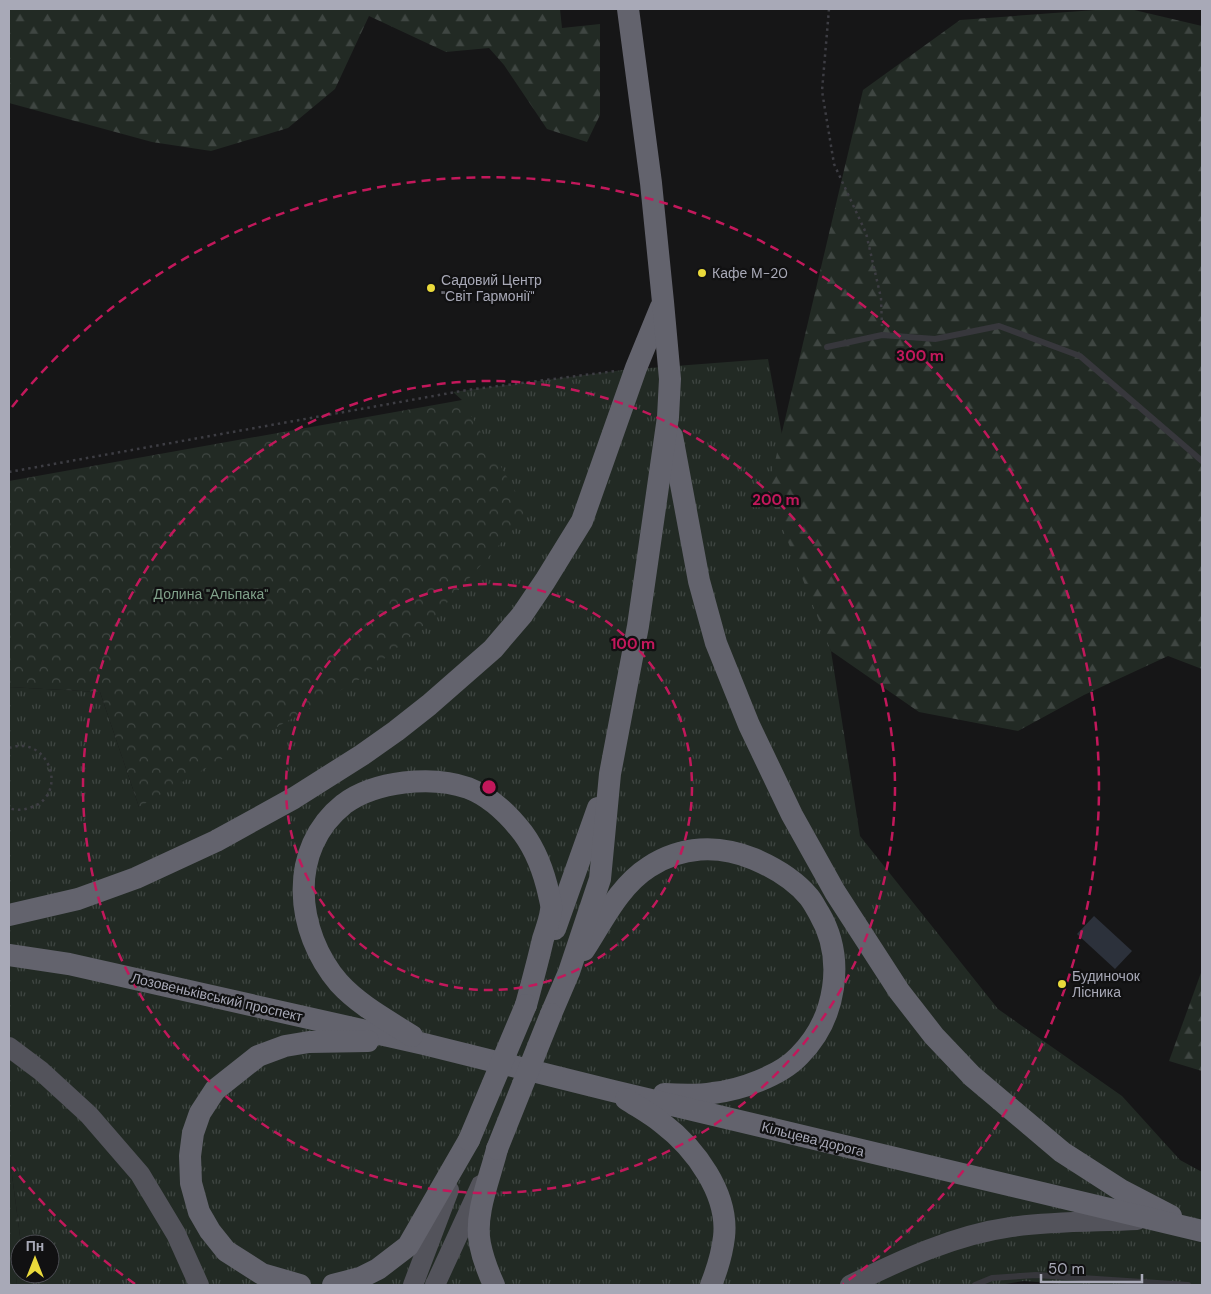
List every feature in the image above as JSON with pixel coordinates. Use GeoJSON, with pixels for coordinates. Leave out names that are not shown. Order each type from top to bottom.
{"type":"FeatureCollection","features":[{"type":"Feature","properties":{"kind":"highway"},"geometry":{"type":"LineString","coordinates":[[494,1285],[486,1267],[480,1243],[480,1221],[498,1149],[568,972],[600,879],[610,774],[638,626],[668,417],[670,379],[663,302],[628,9]]}},
{"type":"Feature","properties":{"kind":"highway"},"geometry":{"type":"LineString","coordinates":[[9,915],[70,902],[105,890],[136,878],[216,841],[294,798],[362,755],[429,705],[492,649],[522,615],[582,521],[636,368],[663,302]]}},
{"type":"Feature","properties":{"kind":"highway"},"geometry":{"type":"LineString","coordinates":[[668,417],[698,580],[716,643],[749,725],[792,815],[835,892],[899,990],[934,1036],[972,1076],[1062,1152],[1121,1190],[1164,1213],[1202,1230]]}},
{"type":"Feature","properties":{"kind":"highway"},"geometry":{"type":"LineString","coordinates":[[333,1285],[360,1278],[372,1272],[408,1246],[469,1140],[526,1005],[610,774]]}},
{"type":"Feature","properties":{"kind":"highway"},"geometry":{"type":"LineString","coordinates":[[424,1044],[355,999],[339,982],[316,949],[304,911],[303,886],[306,864],[314,841],[327,822],[345,804],[368,791],[390,784],[417,782],[445,782],[468,788],[492,802],[513,820],[531,844],[540,863],[551,909],[526,1005]]}},
{"type":"Feature","properties":{"kind":"highway"},"geometry":{"type":"LineString","coordinates":[[568,972],[624,888],[649,867],[675,854],[705,848],[737,852],[773,867],[810,898],[828,928],[835,962],[834,985],[829,1006],[817,1034],[799,1056],[783,1069],[754,1082],[714,1093],[677,1095],[613,1091]]}},
{"type":"Feature","properties":{"kind":"highway","name":"Лозовеньківський проспект"},"geometry":{"type":"LineString","coordinates":[[9,956],[69,964],[424,1044]]}},
{"type":"Feature","properties":{"kind":"highway"},"geometry":{"type":"LineString","coordinates":[[300,1285],[262,1274],[226,1251],[210,1231],[199,1212],[191,1183],[190,1156],[193,1133],[200,1113],[215,1090],[231,1077],[258,1056],[285,1046],[309,1042],[354,1040],[424,1044]]}},
{"type":"Feature","properties":{"kind":"highway","name":"Кільцева дорога"},"geometry":{"type":"LineString","coordinates":[[424,1044],[1148,1219],[1202,1230]]}},
{"type":"Feature","properties":{"kind":"highway"},"geometry":{"type":"LineString","coordinates":[[613,1091],[663,1123],[680,1138],[710,1178],[722,1209],[724,1236],[719,1266],[710,1285]]}},
{"type":"Feature","properties":{"kind":"main road"},"geometry":{"type":"LineString","coordinates":[[9,1046],[41,1071],[89,1116],[140,1174],[176,1234],[200,1285]]}},
{"type":"Feature","properties":{"kind":"main road"},"geometry":{"type":"LineString","coordinates":[[413,1285],[469,1140]]}},
{"type":"Feature","properties":{"kind":"main road"},"geometry":{"type":"LineString","coordinates":[[435,1285],[498,1149]]}},
{"type":"Feature","properties":{"kind":"main road"},"geometry":{"type":"LineString","coordinates":[[850,1285],[892,1265],[965,1237],[989,1231],[1035,1225],[1148,1219]]}},
{"type":"Feature","properties":{"kind":"lane"},"geometry":{"type":"LineString","coordinates":[[827,347],[882,335],[935,339],[999,326],[1080,356],[1202,460]]}},
{"type":"Feature","properties":{"kind":"lane"},"geometry":{"type":"LineString","coordinates":[[975,1285],[992,1278],[1036,1275],[1188,1285]]}},
{"type":"Feature","properties":{"kind":"path"},"geometry":{"type":"LineString","coordinates":[[828,9],[822,91],[831,146],[834,164],[866,233],[881,298],[882,335]]}},
{"type":"Feature","properties":{"kind":"path"},"geometry":{"type":"LineString","coordinates":[[9,472],[467,390],[636,368]]}},
{"type":"Feature","properties":{"kind":"path"},"geometry":{"type":"LineString","coordinates":[[9,748],[26,746],[36,750],[45,758],[52,778],[50,790],[44,799],[35,806],[24,810],[9,808]]}},
{"type":"Feature","properties":{"kind":"green space"},"geometry":{"type":"Polygon","coordinates":[[[9,9],[560,9],[562,28],[600,24],[600,115],[587,142],[547,129],[504,65],[489,48],[446,52],[369,16],[335,89],[288,128],[211,151],[152,142],[9,103],[9,9]]]}},
{"type":"Feature","properties":{"kind":"green space"},"geometry":{"type":"Polygon","coordinates":[[[1130,9],[1202,26],[1202,669],[1168,656],[1084,695],[1018,731],[919,712],[831,651],[768,491],[863,90],[960,20],[1130,9]]]}},
{"type":"Feature","properties":{"kind":"green space"},"geometry":{"type":"Polygon","coordinates":[[[768,359],[795,505],[831,651],[860,836],[998,1009],[1122,1096],[1180,1160],[1202,1172],[1202,1285],[1076,1285],[1024,1281],[999,1285],[16,1285],[60,1284],[60,1234],[20,1234],[9,1152],[9,687],[100,692],[139,807],[462,400],[453,392],[623,370],[768,359]]]}},
{"type":"Feature","properties":{"kind":"green space","name":"Долина \"Альпака\""},"geometry":{"type":"Polygon","coordinates":[[[462,400],[528,513],[436,615],[360,679],[139,807],[100,692],[9,687],[9,481],[462,400]]]}},
{"type":"Feature","properties":{"kind":"green space"},"geometry":{"type":"Polygon","coordinates":[[[1202,970],[1202,1071],[1169,1061],[1202,970]]]}},
{"type":"Feature","properties":{"kind":"green space"},"geometry":{"type":"Polygon","coordinates":[[[9,1152],[20,1234],[10,1234],[10,1284],[16,1284],[9,1285],[9,1152]]]}},
{"type":"Feature","properties":{"kind":"shaded area"},"geometry":{"type":"Polygon","coordinates":[[[1094,916],[1132,951],[1115,969],[1077,934],[1094,916]]]}},
{"type":"Feature","properties":{"kind":"place","name":"Кафе М-20"},"geometry":{"type":"Point","coordinates":[702,273]}},
{"type":"Feature","properties":{"kind":"place","name":"Садовий Центр \"Світ Гармонії\""},"geometry":{"type":"Point","coordinates":[431,288]}},
{"type":"Feature","properties":{"kind":"place","name":"Будиночок Лісника"},"geometry":{"type":"Point","coordinates":[1062,984]}}]}
